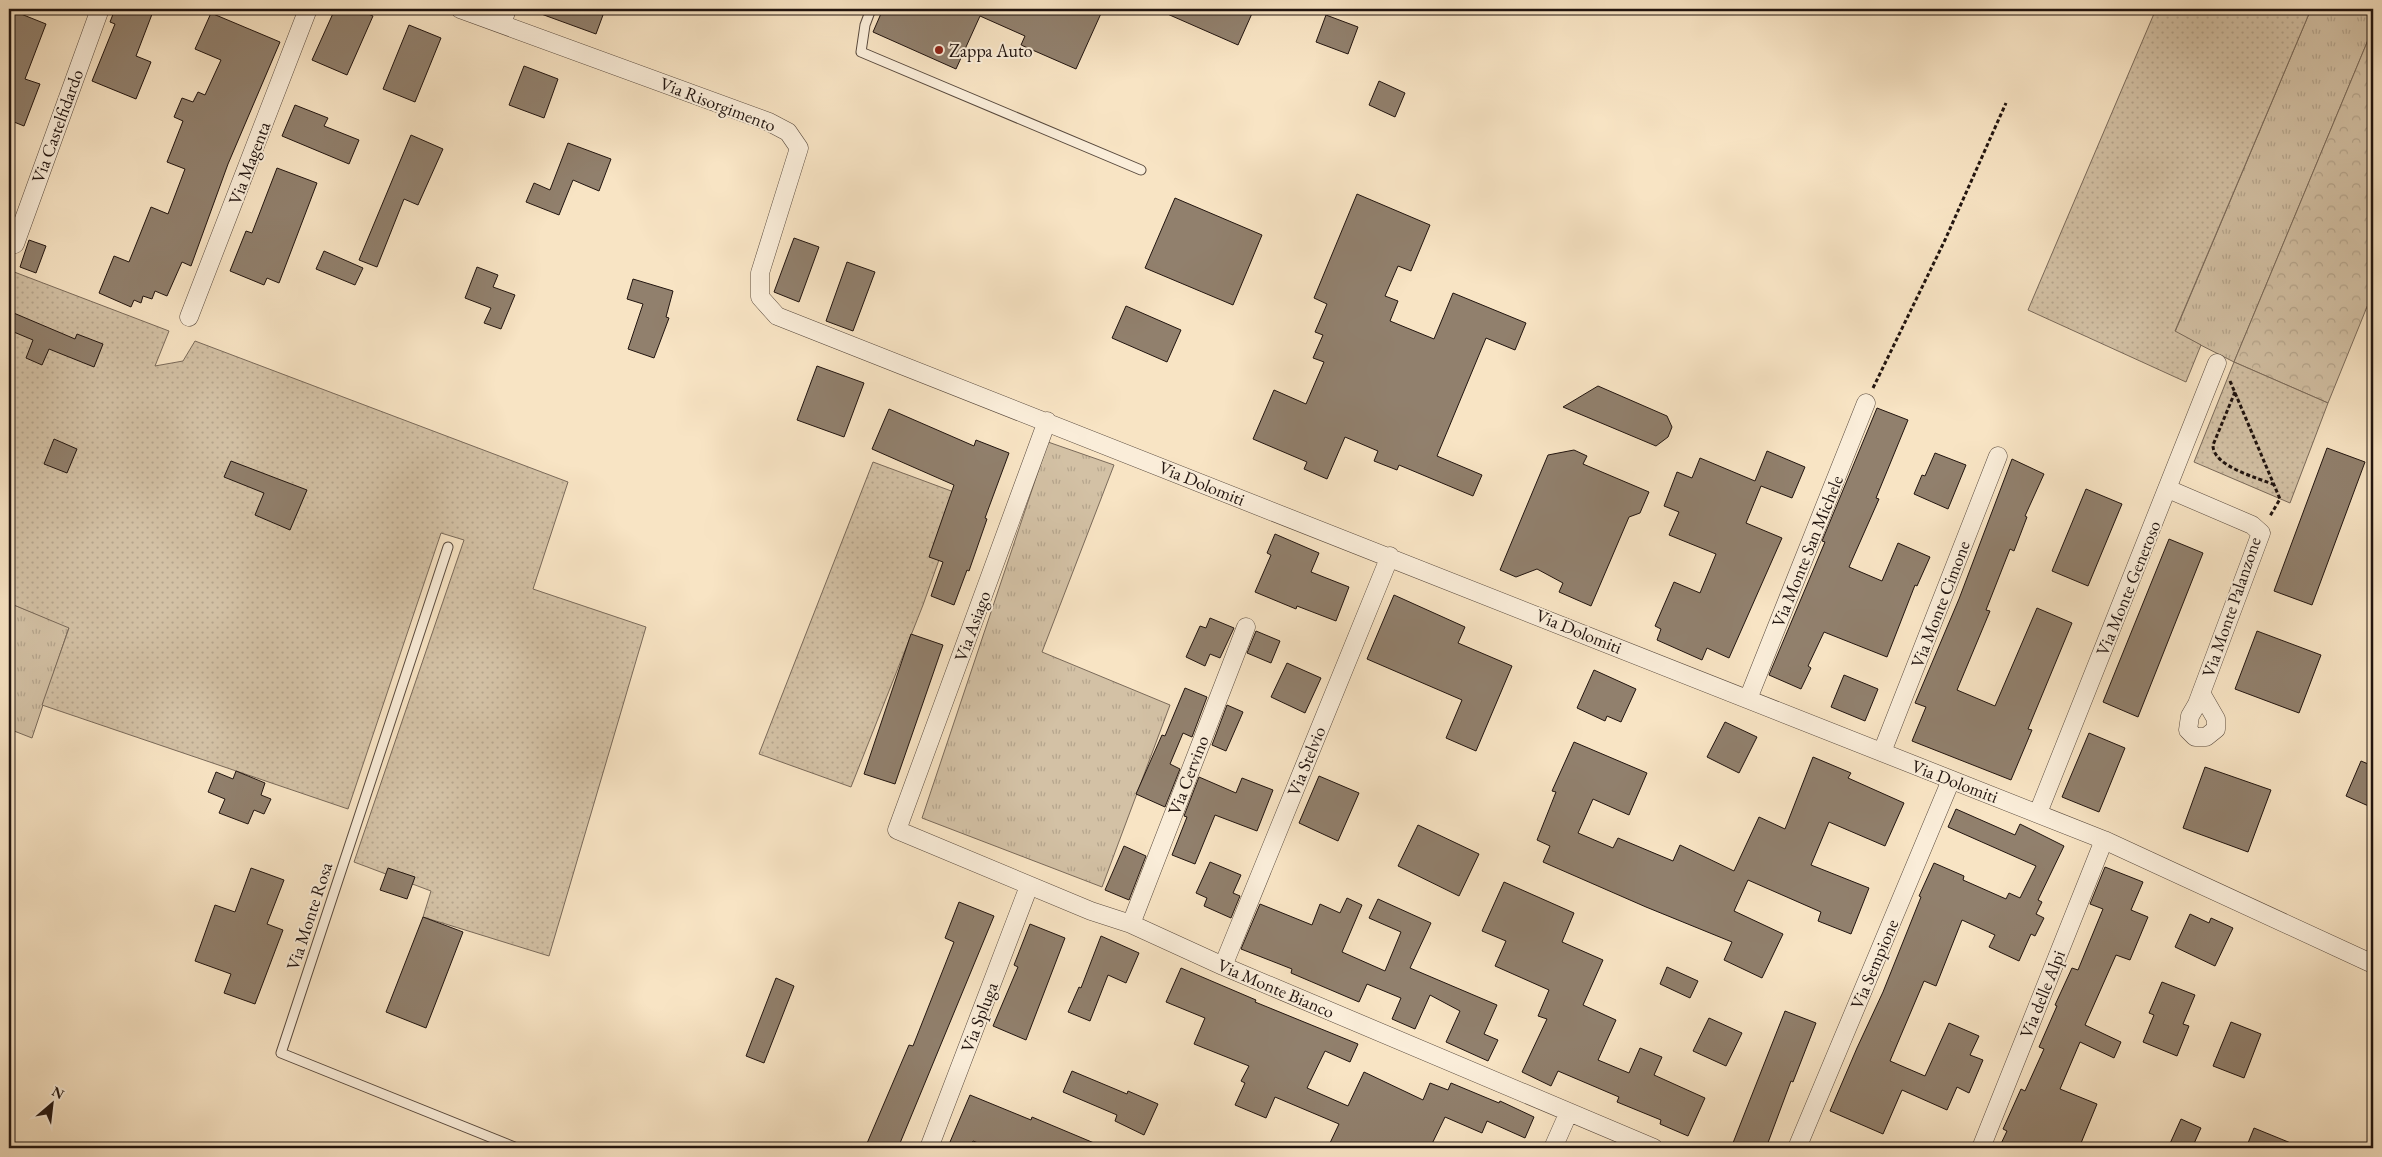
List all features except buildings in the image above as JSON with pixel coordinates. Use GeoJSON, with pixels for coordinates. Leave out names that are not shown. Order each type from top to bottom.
{"type":"FeatureCollection","features":[{"type":"Feature","properties":{"kind":"street","name":"Via Castelfidardo"},"geometry":{"type":"LineString","coordinates":[[15,244],[100,9]]}},
{"type":"Feature","properties":{"kind":"street","name":"Via Magenta"},"geometry":{"type":"LineString","coordinates":[[189,317],[308,9]]}},
{"type":"Feature","properties":{"kind":"street","name":"Via Risorgimento"},"geometry":{"type":"LineString","coordinates":[[460,9],[504,16],[769,122],[788,132],[799,148],[760,273],[760,297],[777,316]]}},
{"type":"Feature","properties":{"kind":"street","name":"Via Dolomiti"},"geometry":{"type":"LineString","coordinates":[[777,316],[2038,813],[2104,840],[2373,964]]}},
{"type":"Feature","properties":{"kind":"street","name":"Via Monte Generoso"},"geometry":{"type":"LineString","coordinates":[[2038,813],[2216,366]]}},
{"type":"Feature","properties":{"kind":"street","name":"Via Monte San Michele"},"geometry":{"type":"LineString","coordinates":[[1748,699],[1866,403]]}},
{"type":"Feature","properties":{"kind":"street","name":"Via Asiago"},"geometry":{"type":"LineString","coordinates":[[897,830],[1047,422]]}},
{"type":"Feature","properties":{"kind":"street","name":"Via Monte Cimone"},"geometry":{"type":"LineString","coordinates":[[1882,752],[1998,456]]}},
{"type":"Feature","properties":{"kind":"street","name":"Via Monte Palanzone"},"geometry":{"type":"LineString","coordinates":[[2168,489],[2252,525],[2260,534],[2201,693]]}},
{"type":"Feature","properties":{"kind":"street","name":"Via Stelvio"},"geometry":{"type":"LineString","coordinates":[[1223,966],[1390,556]]}},
{"type":"Feature","properties":{"kind":"street","name":"Via Cervino"},"geometry":{"type":"LineString","coordinates":[[1130,924],[1246,627]]}},
{"type":"Feature","properties":{"kind":"street","name":"Via Sempione"},"geometry":{"type":"LineString","coordinates":[[1797,1148],[1951,780]]}},
{"type":"Feature","properties":{"kind":"street","name":"Via Monte Bianco"},"geometry":{"type":"LineString","coordinates":[[897,830],[1029,886],[1130,924],[1223,966],[1568,1114],[1654,1148]]}},
{"type":"Feature","properties":{"kind":"street","name":"Via delle Alpi"},"geometry":{"type":"LineString","coordinates":[[1981,1148],[2104,840]]}},
{"type":"Feature","properties":{"kind":"street","name":"Via Spluga"},"geometry":{"type":"LineString","coordinates":[[929,1148],[1029,886]]}},
{"type":"Feature","properties":{"kind":"street"},"geometry":{"type":"LineString","coordinates":[[1553,1148],[1568,1114]]}},
{"type":"Feature","properties":{"kind":"lane"},"geometry":{"type":"LineString","coordinates":[[871,9],[865,25],[861,52],[1141,170]]}},
{"type":"Feature","properties":{"kind":"lane","name":"Via Monte Rosa"},"geometry":{"type":"LineString","coordinates":[[448,547],[281,1053],[517,1148]]}},
{"type":"Feature","properties":{"kind":"path"},"geometry":{"type":"LineString","coordinates":[[1866,403],[1945,240],[2006,103]]}},
{"type":"Feature","properties":{"kind":"path"},"geometry":{"type":"LineString","coordinates":[[2216,366],[2228,376],[2280,499],[2260,534]]}},
{"type":"Feature","properties":{"kind":"path"},"geometry":{"type":"LineString","coordinates":[[2235,392],[2213,445],[2214,455],[2222,462],[2275,485]]}},
{"type":"Feature","properties":{"kind":"green space"},"geometry":{"type":"Polygon","coordinates":[[[2156,9],[2311,9],[2175,331],[2201,345],[2186,382],[2028,310],[2156,9]]]}},
{"type":"Feature","properties":{"kind":"green space"},"geometry":{"type":"Polygon","coordinates":[[[2311,9],[2373,9],[2373,28],[2234,362],[2175,332],[2311,9]]]}},
{"type":"Feature","properties":{"kind":"green space"},"geometry":{"type":"Polygon","coordinates":[[[2373,28],[2373,292],[2328,403],[2234,362],[2373,28]]]}},
{"type":"Feature","properties":{"kind":"green space"},"geometry":{"type":"Polygon","coordinates":[[[9,270],[169,331],[155,366],[183,361],[195,341],[568,482],[533,589],[646,627],[549,956],[423,917],[431,891],[354,862],[464,540],[441,533],[348,809],[42,705],[69,628],[9,603],[9,270]]]}},
{"type":"Feature","properties":{"kind":"green space"},"geometry":{"type":"Polygon","coordinates":[[[2234,362],[2328,403],[2290,503],[2194,462],[2234,362]]]}},
{"type":"Feature","properties":{"kind":"green space"},"geometry":{"type":"Polygon","coordinates":[[[1048,442],[1114,465],[1042,652],[1170,705],[1102,887],[922,818],[1048,442]]]}},
{"type":"Feature","properties":{"kind":"green space"},"geometry":{"type":"Polygon","coordinates":[[[873,462],[962,495],[923,605],[851,787],[759,754],[873,462]]]}},
{"type":"Feature","properties":{"kind":"green space"},"geometry":{"type":"Polygon","coordinates":[[[9,603],[69,627],[32,738],[9,729],[9,603]]]}},
{"type":"Feature","properties":{"kind":"place","name":"Zappa Auto"},"geometry":{"type":"Point","coordinates":[939,50]}}]}
